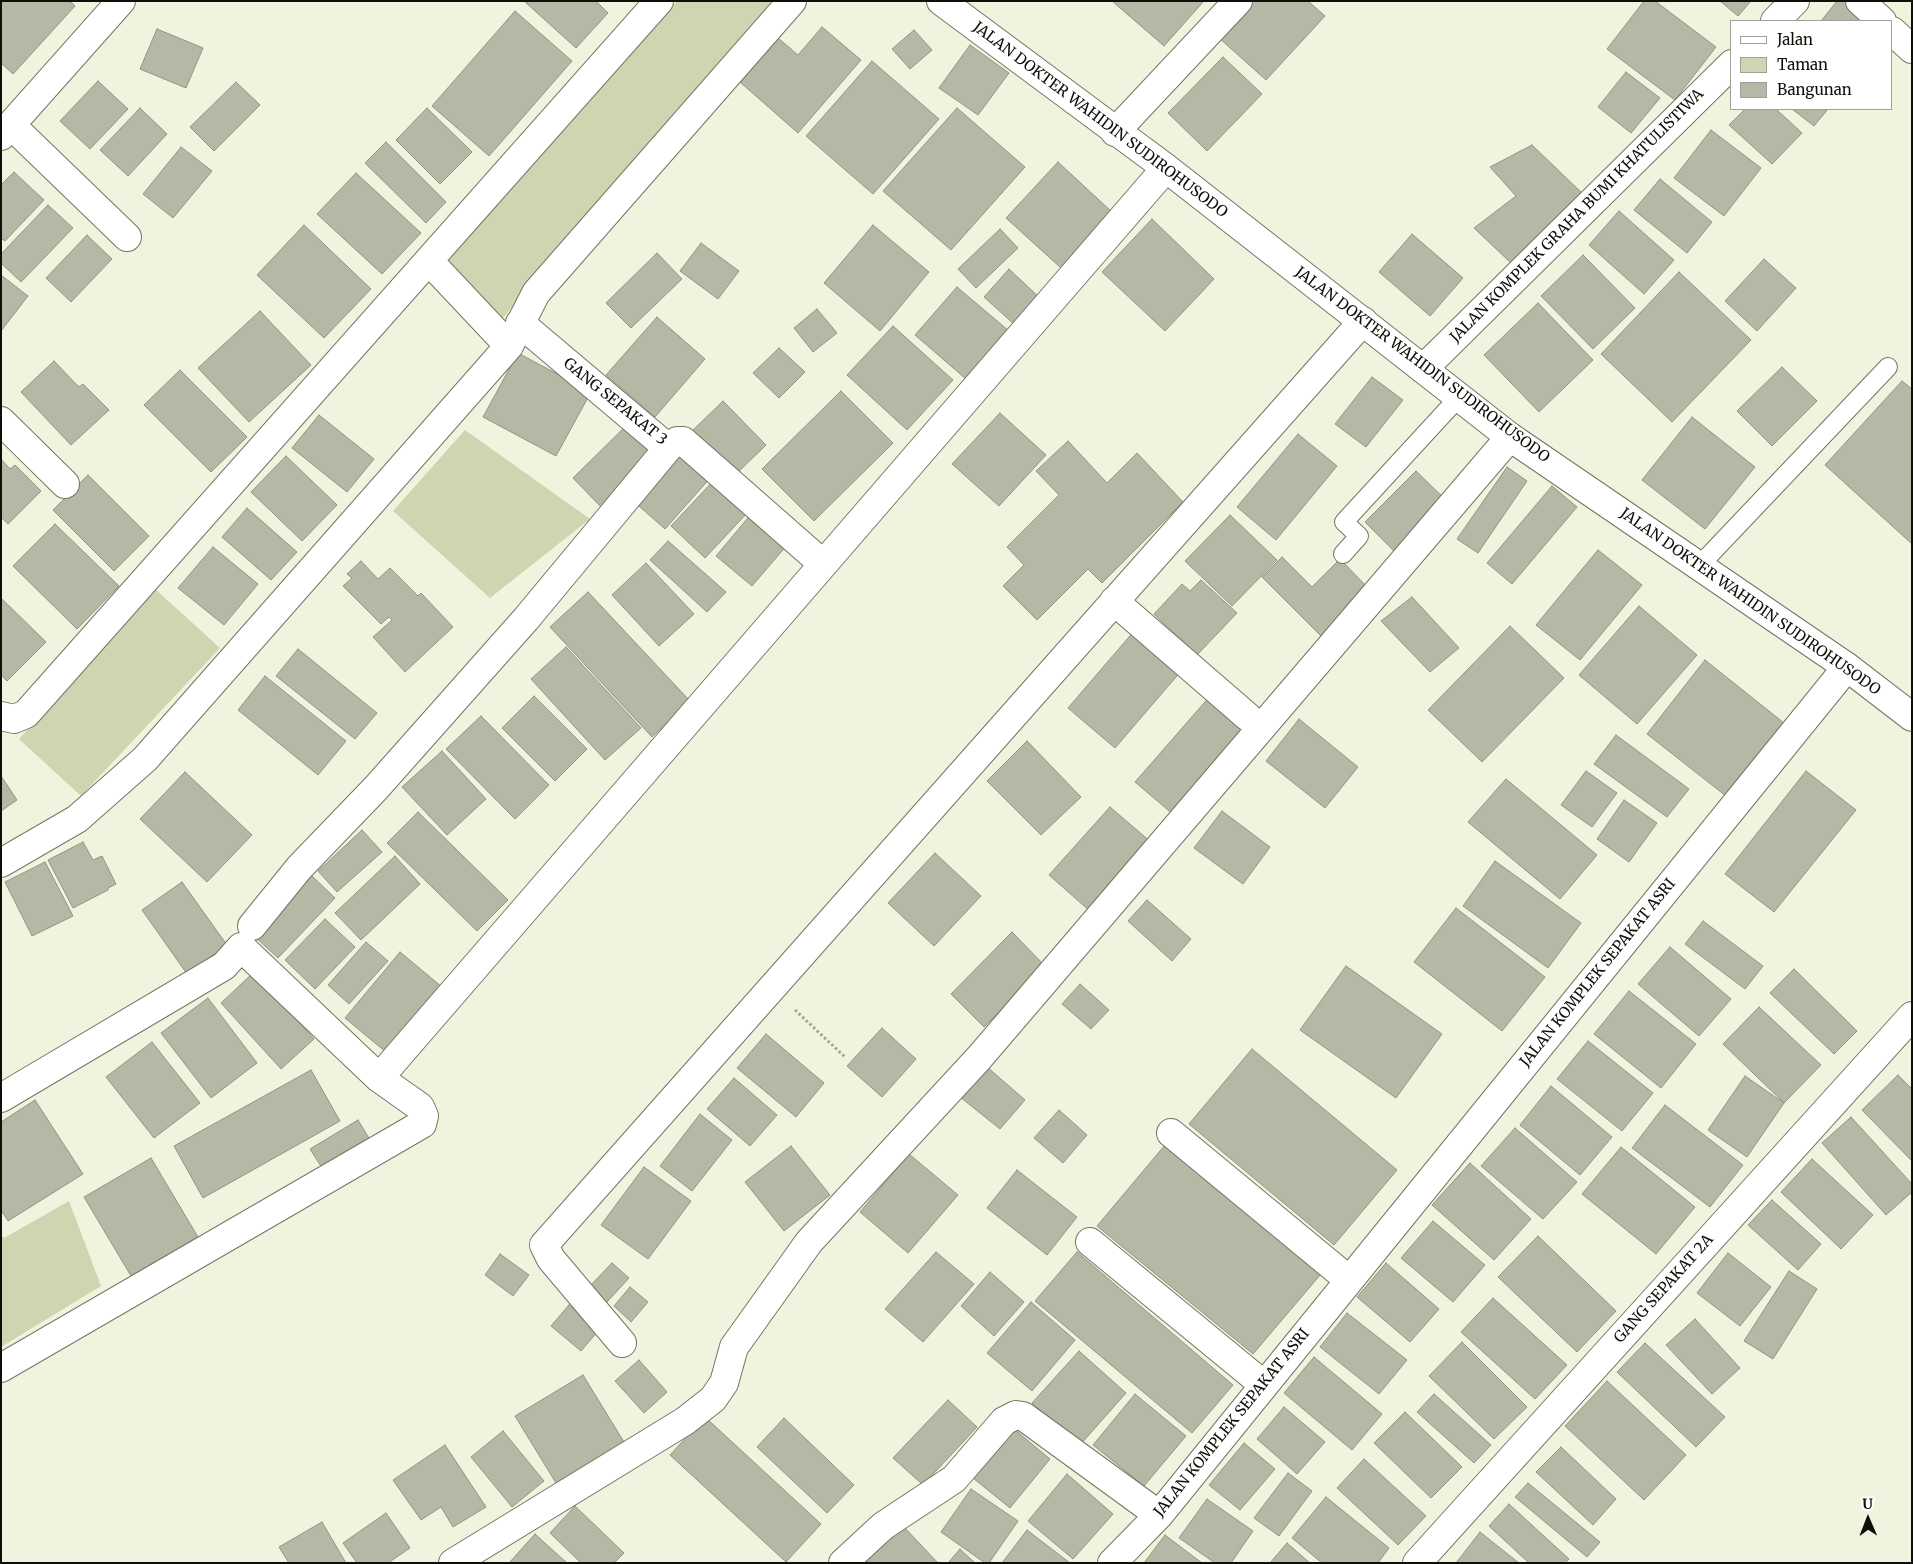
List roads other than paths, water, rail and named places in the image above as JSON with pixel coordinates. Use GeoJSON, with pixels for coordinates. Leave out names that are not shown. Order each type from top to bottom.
{"type":"FeatureCollection","features":[{"type":"Feature","properties":{"kind":"street"},"geometry":{"type":"LineString","coordinates":[[121,1],[6,130],[127,237]]}},
{"type":"Feature","properties":{"kind":"street"},"geometry":{"type":"LineString","coordinates":[[1,716],[14,719],[26,714],[660,1]]}},
{"type":"Feature","properties":{"kind":"street"},"geometry":{"type":"LineString","coordinates":[[1,863],[78,818],[144,759],[204,695],[515,335],[536,292],[792,1]]}},
{"type":"Feature","properties":{"kind":"street","name":"JALAN DOKTER WAHIDIN SUDIROHUSODO"},"geometry":{"type":"LineString","coordinates":[[941,1],[1114,132],[1166,168],[1510,437],[1847,667],[1912,717]]}},
{"type":"Feature","properties":{"kind":"street"},"geometry":{"type":"LineString","coordinates":[[1114,132],[1238,1]]}},
{"type":"Feature","properties":{"kind":"street"},"geometry":{"type":"LineString","coordinates":[[1776,20],[1795,1]]}},
{"type":"Feature","properties":{"kind":"street"},"geometry":{"type":"LineString","coordinates":[[1860,1],[1881,20]]}},
{"type":"Feature","properties":{"kind":"street"},"geometry":{"type":"LineString","coordinates":[[1893,31],[1912,49]]}},
{"type":"Feature","properties":{"kind":"street","name":"JALAN KOMPLEK GRAHA BUMI KHATULISTIWA"},"geometry":{"type":"LineString","coordinates":[[1423,369],[1730,66]]}},
{"type":"Feature","properties":{"kind":"street"},"geometry":{"type":"LineString","coordinates":[[379,1078],[1166,168]]}},
{"type":"Feature","properties":{"kind":"street","name":"GANG SEPAKAT 3"},"geometry":{"type":"LineString","coordinates":[[429,261],[515,335],[668,448],[677,441],[683,442],[823,564]]}},
{"type":"Feature","properties":{"kind":"street"},"geometry":{"type":"LineString","coordinates":[[622,1343],[551,1259],[544,1245],[1363,321]]}},
{"type":"Feature","properties":{"kind":"street"},"geometry":{"type":"LineString","coordinates":[[1,421],[65,484]]}},
{"type":"Feature","properties":{"kind":"street"},"geometry":{"type":"LineString","coordinates":[[453,1563],[685,1421],[713,1398],[724,1383],[734,1347],[809,1242],[979,1058],[1510,437]]}},
{"type":"Feature","properties":{"kind":"street"},"geometry":{"type":"LineString","coordinates":[[252,926],[299,868],[376,788],[526,619],[668,448]]}},
{"type":"Feature","properties":{"kind":"street"},"geometry":{"type":"LineString","coordinates":[[1114,601],[1248,717]]}},
{"type":"Feature","properties":{"kind":"street","name":"JALAN KOMPLEK SEPAKAT ASRI"},"geometry":{"type":"LineString","coordinates":[[1112,1563],[1158,1515],[1847,667]]}},
{"type":"Feature","properties":{"kind":"street"},"geometry":{"type":"LineString","coordinates":[[1,1098],[224,966],[241,948],[379,1078],[420,1107],[424,1116],[422,1124],[1,1368]]}},
{"type":"Feature","properties":{"kind":"street","name":"GANG SEPAKAT 2A"},"geometry":{"type":"LineString","coordinates":[[1417,1563],[1912,1016]]}},
{"type":"Feature","properties":{"kind":"street"},"geometry":{"type":"LineString","coordinates":[[1171,1133],[1349,1280]]}},
{"type":"Feature","properties":{"kind":"street"},"geometry":{"type":"LineString","coordinates":[[1090,1242],[1264,1385]]}},
{"type":"Feature","properties":{"kind":"street"},"geometry":{"type":"LineString","coordinates":[[843,1563],[883,1526],[954,1479],[1004,1421],[1016,1415],[1023,1416],[1158,1515]]}},
{"type":"Feature","properties":{"kind":"lane"},"geometry":{"type":"LineString","coordinates":[[1699,566],[1888,367]]}},
{"type":"Feature","properties":{"kind":"lane"},"geometry":{"type":"LineString","coordinates":[[1342,554],[1359,536],[1344,522],[1459,397]]}}]}
